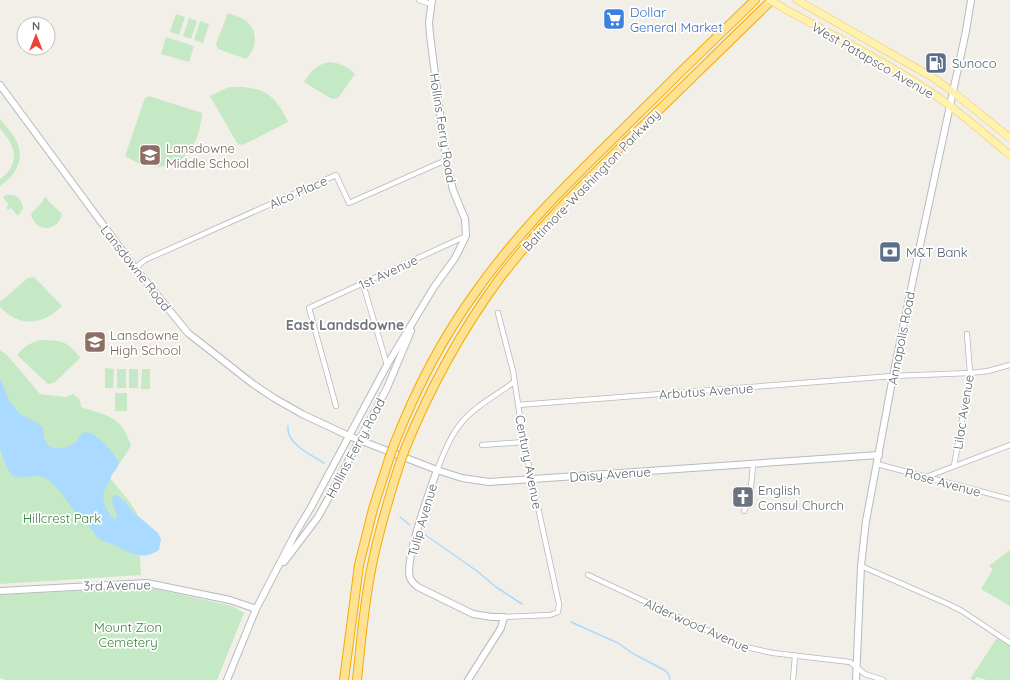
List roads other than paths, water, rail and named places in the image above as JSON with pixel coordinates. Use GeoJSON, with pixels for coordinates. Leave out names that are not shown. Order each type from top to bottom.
{"type":"FeatureCollection","features":[{"type":"Feature","properties":{"kind":"highway","name":"Baltimore-Washington Parkway"},"geometry":{"type":"LineString","coordinates":[[344,680],[360,565],[373,509],[394,445],[416,392],[444,341],[474,294],[513,243],[553,199],[601,150],[755,0]]}},
{"type":"Feature","properties":{"kind":"highway","name":"Baltimore-Washington Parkway"},"geometry":{"type":"LineString","coordinates":[[357,680],[372,567],[385,511],[405,449],[427,397],[455,347],[484,300],[517,257],[546,224],[586,181],[771,0]]}},
{"type":"Feature","properties":{"kind":"main road","name":"West Patapsco Avenue"},"geometry":{"type":"LineString","coordinates":[[771,0],[902,73],[927,89],[1010,155]]}},
{"type":"Feature","properties":{"kind":"main road","name":"West Patapsco Avenue"},"geometry":{"type":"LineString","coordinates":[[797,0],[932,77],[1010,138]]}},
{"type":"Feature","properties":{"kind":"street"},"geometry":{"type":"LineString","coordinates":[[419,0],[431,2]]}},
{"type":"Feature","properties":{"kind":"street","name":"Annapolis Road"},"geometry":{"type":"LineString","coordinates":[[856,680],[861,566],[866,521],[893,376],[966,31],[971,0]]}},
{"type":"Feature","properties":{"kind":"street","name":"Hollins Ferry Road"},"geometry":{"type":"LineString","coordinates":[[227,680],[256,609],[296,532],[310,509],[387,365],[434,287],[455,258],[466,236],[465,219],[453,190],[446,160],[430,35],[429,22],[431,2]]}},
{"type":"Feature","properties":{"kind":"street","name":"Lansdowne Road"},"geometry":{"type":"LineString","coordinates":[[0,85],[135,268],[188,333],[234,371],[274,398],[349,436]]}},
{"type":"Feature","properties":{"kind":"street","name":"Alco Place"},"geometry":{"type":"LineString","coordinates":[[135,268],[145,260],[336,174],[349,203],[446,160]]}},
{"type":"Feature","properties":{"kind":"street","name":"1st Avenue"},"geometry":{"type":"LineString","coordinates":[[336,406],[309,308],[466,236]]}},
{"type":"Feature","properties":{"kind":"street"},"geometry":{"type":"LineString","coordinates":[[363,284],[387,365]]}},
{"type":"Feature","properties":{"kind":"street","name":"Hollins Ferry Road"},"geometry":{"type":"LineString","coordinates":[[276,573],[318,517],[387,388],[418,313]]}},
{"type":"Feature","properties":{"kind":"street","name":"Century Avenue"},"geometry":{"type":"LineString","coordinates":[[498,313],[511,362],[524,442],[560,604],[558,612]]}},
{"type":"Feature","properties":{"kind":"street","name":"Lilac Avenue"},"geometry":{"type":"LineString","coordinates":[[954,466],[970,373],[967,334]]}},
{"type":"Feature","properties":{"kind":"street","name":"Arbutus Avenue"},"geometry":{"type":"LineString","coordinates":[[518,405],[893,376],[970,373],[988,371],[1010,365]]}},
{"type":"Feature","properties":{"kind":"street","name":"Tulip Avenue"},"geometry":{"type":"LineString","coordinates":[[514,382],[470,414],[462,422],[447,445],[437,470],[416,537],[410,562],[410,578],[418,587],[473,614],[504,617],[550,615],[558,612]]}},
{"type":"Feature","properties":{"kind":"street","name":"Daisy Avenue"},"geometry":{"type":"LineString","coordinates":[[349,436],[437,470],[462,478],[489,482],[879,455]]}},
{"type":"Feature","properties":{"kind":"street"},"geometry":{"type":"LineString","coordinates":[[482,445],[524,442]]}},
{"type":"Feature","properties":{"kind":"street"},"geometry":{"type":"LineString","coordinates":[[926,477],[1010,445]]}},
{"type":"Feature","properties":{"kind":"street"},"geometry":{"type":"LineString","coordinates":[[744,511],[751,490],[753,463]]}},
{"type":"Feature","properties":{"kind":"street","name":"Rose Avenue"},"geometry":{"type":"LineString","coordinates":[[877,464],[1010,499]]}},
{"type":"Feature","properties":{"kind":"street"},"geometry":{"type":"LineString","coordinates":[[861,566],[962,611],[1010,643]]}},
{"type":"Feature","properties":{"kind":"street","name":"Alderwood Avenue"},"geometry":{"type":"LineString","coordinates":[[588,575],[741,646],[761,651],[795,656],[850,662],[865,674],[883,680]]}},
{"type":"Feature","properties":{"kind":"street","name":"3rd Avenue"},"geometry":{"type":"LineString","coordinates":[[0,591],[147,583],[230,600],[256,609]]}},
{"type":"Feature","properties":{"kind":"street"},"geometry":{"type":"LineString","coordinates":[[468,680],[501,628],[504,617]]}},
{"type":"Feature","properties":{"kind":"street"},"geometry":{"type":"LineString","coordinates":[[793,680],[795,656]]}},
{"type":"Feature","properties":{"kind":"water"},"geometry":{"type":"Polygon","coordinates":[[[0,378],[10,402],[20,414],[43,427],[44,439],[52,447],[61,448],[70,446],[74,444],[85,432],[90,433],[100,439],[119,461],[110,481],[105,488],[103,498],[107,509],[114,520],[117,518],[112,498],[115,495],[118,496],[132,511],[158,533],[161,539],[159,550],[152,554],[146,555],[135,554],[101,540],[88,525],[84,524],[59,491],[48,480],[38,476],[17,477],[11,474],[0,448],[0,378]]]}},
{"type":"Feature","properties":{"kind":"waterway"},"geometry":{"type":"LineString","coordinates":[[288,426],[288,432],[295,443],[300,448],[324,463]]}},
{"type":"Feature","properties":{"kind":"waterway"},"geometry":{"type":"LineString","coordinates":[[400,517],[410,525]]}},
{"type":"Feature","properties":{"kind":"waterway"},"geometry":{"type":"LineString","coordinates":[[424,534],[477,571],[496,587],[522,604]]}},
{"type":"Feature","properties":{"kind":"waterway"},"geometry":{"type":"LineString","coordinates":[[571,622],[618,643],[632,653],[666,671],[670,680]]}},
{"type":"Feature","properties":{"kind":"place","name":"Dollar General Market"},"geometry":{"type":"Point","coordinates":[614,19]}},
{"type":"Feature","properties":{"kind":"place","name":"Sunoco"},"geometry":{"type":"Point","coordinates":[936,63]}},
{"type":"Feature","properties":{"kind":"place","name":"Lansdowne Middle School"},"geometry":{"type":"Point","coordinates":[150,155]}},
{"type":"Feature","properties":{"kind":"place","name":"M&T Bank"},"geometry":{"type":"Point","coordinates":[890,252]}},
{"type":"Feature","properties":{"kind":"place","name":"Lansdowne High School"},"geometry":{"type":"Point","coordinates":[95,342]}},
{"type":"Feature","properties":{"kind":"place","name":"English Consul Church"},"geometry":{"type":"Point","coordinates":[743,497]}},
{"type":"Feature","properties":{"kind":"district","name":"East Landsdowne"},"geometry":{"type":"Point","coordinates":[345,325]}},
{"type":"Feature","properties":{"kind":"park label","name":"Hillcrest Park"},"geometry":{"type":"Point","coordinates":[62,518]}},
{"type":"Feature","properties":{"kind":"park label","name":"Mount Zion Cemetery"},"geometry":{"type":"Point","coordinates":[128,634]}}]}
